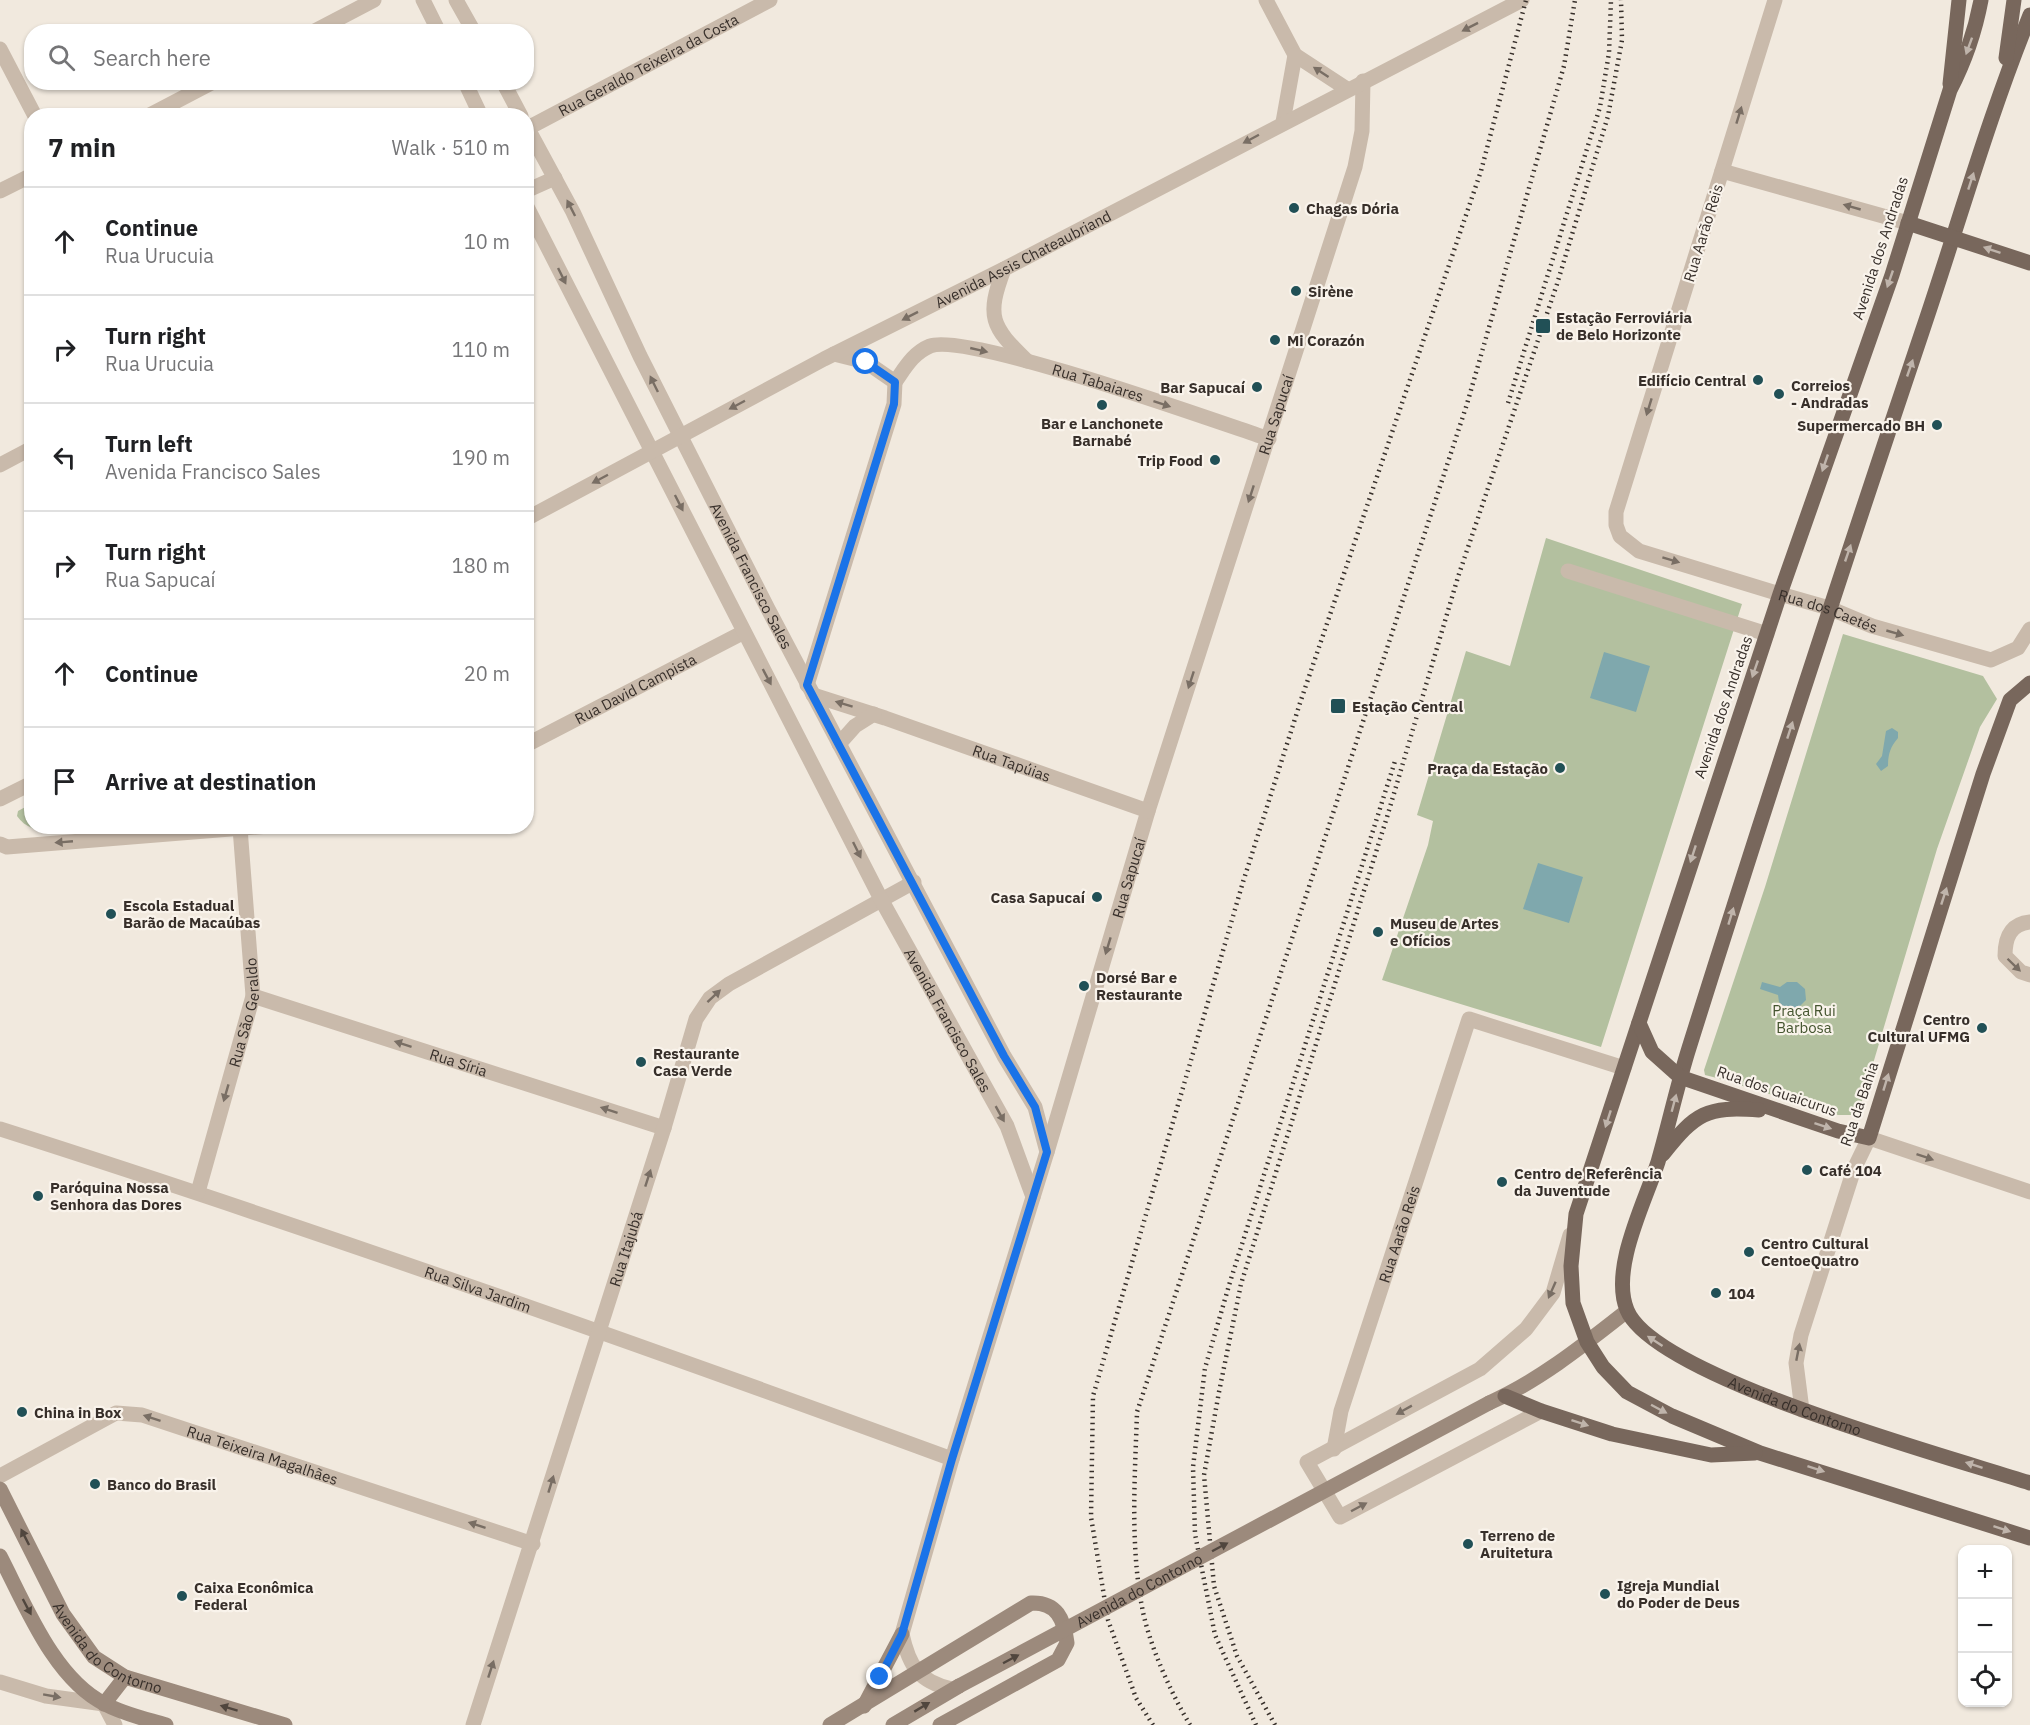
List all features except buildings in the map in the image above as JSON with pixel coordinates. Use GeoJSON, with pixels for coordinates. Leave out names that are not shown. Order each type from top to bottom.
{"type":"FeatureCollection","features":[{"type":"Feature","properties":{"kind":"main road","name":"Avenida dos Andradas"},"geometry":{"type":"LineString","coordinates":[[1950,90],[1959,0]]}},
{"type":"Feature","properties":{"kind":"main road","name":"Avenida dos Andradas"},"geometry":{"type":"LineString","coordinates":[[1587,1342],[1574,1303],[1571,1266],[1576,1214],[1780,594],[1908,224],[1950,90],[1963,65],[1975,30],[1981,0]]}},
{"type":"Feature","properties":{"kind":"main road"},"geometry":{"type":"LineString","coordinates":[[2003,82],[2014,0]]}},
{"type":"Feature","properties":{"kind":"main road"},"geometry":{"type":"LineString","coordinates":[[1627,1311],[1623,1297],[1627,1252],[1658,1159],[1680,1077],[1829,608],[1954,237],[2003,82],[2030,15]]}},
{"type":"Feature","properties":{"kind":"main road"},"geometry":{"type":"LineString","coordinates":[[1908,224],[2030,263]]}},
{"type":"Feature","properties":{"kind":"main road","name":"Rua da Bahia"},"geometry":{"type":"LineString","coordinates":[[1869,1138],[1983,774],[2010,700],[2030,683]]}},
{"type":"Feature","properties":{"kind":"main road","name":"Rua dos Guaicurus"},"geometry":{"type":"LineString","coordinates":[[1639,1023],[1652,1052],[1680,1077],[1777,1111],[1869,1138]]}},
{"type":"Feature","properties":{"kind":"main road"},"geometry":{"type":"LineString","coordinates":[[1658,1159],[1688,1123],[1708,1113],[1721,1108],[1777,1111]]}},
{"type":"Feature","properties":{"kind":"main road","name":"Avenida do Contorno"},"geometry":{"type":"LineString","coordinates":[[893,1725],[956,1688],[1505,1396],[1587,1342],[1627,1311],[1635,1325],[1668,1349],[1729,1382],[1802,1410],[2030,1483]]}},
{"type":"Feature","properties":{"kind":"main road"},"geometry":{"type":"LineString","coordinates":[[1587,1342],[1603,1367],[1627,1392],[1672,1416],[1760,1453],[2030,1538]]}},
{"type":"Feature","properties":{"kind":"main road"},"geometry":{"type":"LineString","coordinates":[[1505,1396],[1541,1411],[1612,1434],[1711,1455],[1760,1453]]}},
{"type":"Feature","properties":{"kind":"main road","name":"Avenida do Contorno"},"geometry":{"type":"LineString","coordinates":[[0,1489],[63,1614],[82,1644],[107,1667],[125,1677],[285,1725]]}},
{"type":"Feature","properties":{"kind":"main road","name":"Avenida do Contorno"},"geometry":{"type":"LineString","coordinates":[[0,1556],[41,1633],[63,1668],[81,1687],[104,1704],[166,1725]]}},
{"type":"Feature","properties":{"kind":"main road"},"geometry":{"type":"LineString","coordinates":[[830,1725],[1031,1603],[1046,1602],[1055,1609],[1067,1643],[1058,1660],[940,1725]]}},
{"type":"Feature","properties":{"kind":"main road"},"geometry":{"type":"LineString","coordinates":[[864,1706],[902,1634]]}},
{"type":"Feature","properties":{"kind":"main road"},"geometry":{"type":"LineString","coordinates":[[104,1704],[125,1677]]}},
{"type":"Feature","properties":{"kind":"street"},"geometry":{"type":"LineString","coordinates":[[328,24],[374,0]]}},
{"type":"Feature","properties":{"kind":"street"},"geometry":{"type":"LineString","coordinates":[[423,0],[435,24]]}},
{"type":"Feature","properties":{"kind":"street"},"geometry":{"type":"LineString","coordinates":[[456,0],[470,24]]}},
{"type":"Feature","properties":{"kind":"street","name":"Rua Geraldo Teixeira da Costa"},"geometry":{"type":"LineString","coordinates":[[534,118],[770,0]]}},
{"type":"Feature","properties":{"kind":"street"},"geometry":{"type":"LineString","coordinates":[[1266,0],[1295,55],[1347,89]]}},
{"type":"Feature","properties":{"kind":"street","name":"Avenida Assis Chateaubriand"},"geometry":{"type":"LineString","coordinates":[[534,515],[834,354],[1004,269],[1283,122],[1522,0]]}},
{"type":"Feature","properties":{"kind":"street","name":"Rua Aarão Reis"},"geometry":{"type":"LineString","coordinates":[[1620,536],[1616,525],[1616,512],[1774,1]]}},
{"type":"Feature","properties":{"kind":"street"},"geometry":{"type":"LineString","coordinates":[[0,49],[31,108]]}},
{"type":"Feature","properties":{"kind":"street"},"geometry":{"type":"LineString","coordinates":[[1283,122],[1295,55]]}},
{"type":"Feature","properties":{"kind":"street","name":"Rua Sapucaí"},"geometry":{"type":"LineString","coordinates":[[902,1634],[952,1459],[1047,1152],[1148,811],[1355,167],[1362,131],[1364,81]]}},
{"type":"Feature","properties":{"kind":"street"},"geometry":{"type":"LineString","coordinates":[[163,108],[198,90]]}},
{"type":"Feature","properties":{"kind":"street"},"geometry":{"type":"LineString","coordinates":[[469,90],[477,108]]}},
{"type":"Feature","properties":{"kind":"street","name":"Avenida Francisco Sales"},"geometry":{"type":"LineString","coordinates":[[507,90],[517,108]]}},
{"type":"Feature","properties":{"kind":"street","name":"Avenida Francisco Sales"},"geometry":{"type":"LineString","coordinates":[[534,140],[555,178],[640,356],[810,690],[914,882],[1004,1056],[1035,1107],[1047,1152]]}},
{"type":"Feature","properties":{"kind":"street"},"geometry":{"type":"LineString","coordinates":[[1722,171],[1908,224]]}},
{"type":"Feature","properties":{"kind":"street"},"geometry":{"type":"LineString","coordinates":[[534,187],[555,178]]}},
{"type":"Feature","properties":{"kind":"street"},"geometry":{"type":"LineString","coordinates":[[0,191],[24,179]]}},
{"type":"Feature","properties":{"kind":"street","name":"Avenida Francisco Sales"},"geometry":{"type":"LineString","coordinates":[[534,221],[882,901],[1007,1126],[1033,1197]]}},
{"type":"Feature","properties":{"kind":"street","name":"Rua Tabaiares"},"geometry":{"type":"LineString","coordinates":[[1004,269],[994,295],[994,321],[1006,341],[1027,361],[1269,439]]}},
{"type":"Feature","properties":{"kind":"street"},"geometry":{"type":"LineString","coordinates":[[810,690],[894,404],[895,382],[911,358],[930,346],[949,344],[1027,361]]}},
{"type":"Feature","properties":{"kind":"street"},"geometry":{"type":"LineString","coordinates":[[834,354],[866,362],[895,382]]}},
{"type":"Feature","properties":{"kind":"street"},"geometry":{"type":"LineString","coordinates":[[0,465],[24,452]]}},
{"type":"Feature","properties":{"kind":"street","name":"Rua dos Caetés"},"geometry":{"type":"LineString","coordinates":[[1620,536],[1639,551],[1829,608],[1872,626],[1991,660],[2018,648],[2030,629]]}},
{"type":"Feature","properties":{"kind":"street"},"geometry":{"type":"LineString","coordinates":[[1568,571],[1767,634]]}},
{"type":"Feature","properties":{"kind":"street","name":"Rua David Campista"},"geometry":{"type":"LineString","coordinates":[[534,741],[744,632]]}},
{"type":"Feature","properties":{"kind":"street","name":"Rua Tapúias"},"geometry":{"type":"LineString","coordinates":[[810,690],[1148,811]]}},
{"type":"Feature","properties":{"kind":"street"},"geometry":{"type":"LineString","coordinates":[[839,744],[855,726],[874,714]]}},
{"type":"Feature","properties":{"kind":"street"},"geometry":{"type":"LineString","coordinates":[[0,799],[24,787]]}},
{"type":"Feature","properties":{"kind":"street"},"geometry":{"type":"LineString","coordinates":[[0,843],[7,847],[166,834]]}},
{"type":"Feature","properties":{"kind":"street","name":"Rua São Geraldo"},"geometry":{"type":"LineString","coordinates":[[198,1192],[253,996],[240,834]]}},
{"type":"Feature","properties":{"kind":"street","name":"Rua Itajubá"},"geometry":{"type":"LineString","coordinates":[[473,1725],[533,1544],[696,1019],[710,998],[729,984],[914,882]]}},
{"type":"Feature","properties":{"kind":"street"},"geometry":{"type":"LineString","coordinates":[[2030,922],[2014,927],[2005,939],[2005,956],[2021,972],[2030,975]]}},
{"type":"Feature","properties":{"kind":"street","name":"Rua Síria"},"geometry":{"type":"LineString","coordinates":[[253,996],[664,1128]]}},
{"type":"Feature","properties":{"kind":"street","name":"Rua Aarão Reis"},"geometry":{"type":"LineString","coordinates":[[1334,1449],[1341,1411],[1469,1019],[1624,1068]]}},
{"type":"Feature","properties":{"kind":"street","name":"Rua Silva Jardim"},"geometry":{"type":"LineString","coordinates":[[0,1129],[198,1192],[598,1329],[952,1459]]}},
{"type":"Feature","properties":{"kind":"street","name":"Rua dos Guaicurus"},"geometry":{"type":"LineString","coordinates":[[1869,1138],[2030,1192]]}},
{"type":"Feature","properties":{"kind":"street","name":"Rua da Bahia"},"geometry":{"type":"LineString","coordinates":[[1802,1410],[1796,1362],[1801,1335],[1854,1169],[1869,1138]]}},
{"type":"Feature","properties":{"kind":"street"},"geometry":{"type":"LineString","coordinates":[[1541,1411],[1340,1517],[1307,1462],[1480,1369],[1526,1329],[1553,1293],[1576,1214]]}},
{"type":"Feature","properties":{"kind":"street","name":"Rua Teixeira Magalhães"},"geometry":{"type":"LineString","coordinates":[[0,1476],[116,1413],[129,1413],[142,1415],[533,1544]]}},
{"type":"Feature","properties":{"kind":"street"},"geometry":{"type":"LineString","coordinates":[[902,1634],[908,1657],[918,1672],[932,1685],[956,1688]]}},
{"type":"Feature","properties":{"kind":"street"},"geometry":{"type":"LineString","coordinates":[[0,1682],[46,1696],[104,1704],[115,1725]]}},
{"type":"Feature","properties":{"kind":"green space","name":"Praça da Estação"},"geometry":{"type":"Polygon","coordinates":[[[1546,538],[1742,604],[1601,1047],[1382,980],[1428,845],[1433,821],[1417,815],[1466,651],[1510,666],[1546,538]]]}},
{"type":"Feature","properties":{"kind":"green space","name":"Praça Rui Barbosa"},"geometry":{"type":"Polygon","coordinates":[[[1843,634],[1983,676],[1997,699],[1980,727],[1937,849],[1861,1104],[1852,1115],[1838,1115],[1705,1075],[1704,1070],[1765,887],[1843,634]]]}},
{"type":"Feature","properties":{"kind":"green space"},"geometry":{"type":"Polygon","coordinates":[[[24,808],[24,823],[17,816],[18,811],[24,808]]]}},
{"type":"Feature","properties":{"kind":"water"},"geometry":{"type":"Polygon","coordinates":[[[1604,652],[1650,666],[1636,712],[1590,698],[1604,652]]]}},
{"type":"Feature","properties":{"kind":"water"},"geometry":{"type":"Polygon","coordinates":[[[1892,728],[1898,732],[1898,738],[1890,751],[1888,766],[1881,771],[1876,764],[1882,756],[1886,731],[1892,728]]]}},
{"type":"Feature","properties":{"kind":"water"},"geometry":{"type":"Polygon","coordinates":[[[1538,863],[1583,877],[1569,923],[1523,909],[1538,863]]]}},
{"type":"Feature","properties":{"kind":"water"},"geometry":{"type":"Polygon","coordinates":[[[1762,982],[1780,987],[1787,982],[1797,982],[1805,989],[1806,1000],[1798,1008],[1786,1009],[1779,1002],[1778,995],[1760,989],[1762,982]]]}},
{"type":"Feature","properties":{"kind":"railway"},"geometry":{"type":"LineString","coordinates":[[1153,1725],[1136,1698],[1108,1620],[1091,1517],[1093,1396],[1243,882],[1301,700],[1481,171],[1526,0]]}},
{"type":"Feature","properties":{"kind":"railway"},"geometry":{"type":"LineString","coordinates":[[1190,1725],[1162,1668],[1145,1622],[1142,1607],[1135,1534],[1137,1412],[1467,404],[1564,66],[1575,0]]}},
{"type":"Feature","properties":{"kind":"railway"},"geometry":{"type":"LineString","coordinates":[[1508,403],[1600,107],[1609,53],[1611,0]]}},
{"type":"Feature","properties":{"kind":"railway"},"geometry":{"type":"LineString","coordinates":[[1275,1725],[1237,1656],[1214,1586],[1204,1475],[1219,1392],[1241,1284],[1387,817],[1458,577],[1557,284],[1608,116],[1622,40],[1621,0]]}},
{"type":"Feature","properties":{"kind":"railway"},"geometry":{"type":"LineString","coordinates":[[1256,1725],[1215,1635],[1195,1534],[1193,1467],[1205,1368],[1230,1282],[1396,758]]}},
{"type":"Feature","properties":{"kind":"place","name":"Chagas Dória"},"geometry":{"type":"Point","coordinates":[1294,208]}},
{"type":"Feature","properties":{"kind":"place","name":"Sirène"},"geometry":{"type":"Point","coordinates":[1296,291]}},
{"type":"Feature","properties":{"kind":"place","name":"Estação Ferroviária de Belo Horizonte"},"geometry":{"type":"Point","coordinates":[1543,326]}},
{"type":"Feature","properties":{"kind":"place","name":"Mi Corazón"},"geometry":{"type":"Point","coordinates":[1275,340]}},
{"type":"Feature","properties":{"kind":"place","name":"Edifício Central"},"geometry":{"type":"Point","coordinates":[1758,380]}},
{"type":"Feature","properties":{"kind":"place","name":"Bar Sapucaí"},"geometry":{"type":"Point","coordinates":[1257,387]}},
{"type":"Feature","properties":{"kind":"place","name":"Correios - Andradas"},"geometry":{"type":"Point","coordinates":[1779,394]}},
{"type":"Feature","properties":{"kind":"place","name":"Bar e Lanchonete Barnabé"},"geometry":{"type":"Point","coordinates":[1102,405]}},
{"type":"Feature","properties":{"kind":"place","name":"Supermercado BH"},"geometry":{"type":"Point","coordinates":[1937,425]}},
{"type":"Feature","properties":{"kind":"place","name":"Trip Food"},"geometry":{"type":"Point","coordinates":[1215,460]}},
{"type":"Feature","properties":{"kind":"place","name":"Estação Central"},"geometry":{"type":"Point","coordinates":[1338,706]}},
{"type":"Feature","properties":{"kind":"place","name":"Praça da Estação"},"geometry":{"type":"Point","coordinates":[1560,768]}},
{"type":"Feature","properties":{"kind":"place","name":"Casa Sapucaí"},"geometry":{"type":"Point","coordinates":[1097,897]}},
{"type":"Feature","properties":{"kind":"place","name":"Escola Estadual Barão de Macaúbas"},"geometry":{"type":"Point","coordinates":[111,914]}},
{"type":"Feature","properties":{"kind":"place","name":"Museu de Artes e Ofícios"},"geometry":{"type":"Point","coordinates":[1378,932]}},
{"type":"Feature","properties":{"kind":"place","name":"Dorsé Bar e Restaurante"},"geometry":{"type":"Point","coordinates":[1084,986]}},
{"type":"Feature","properties":{"kind":"place","name":"Centro Cultural UFMG"},"geometry":{"type":"Point","coordinates":[1982,1028]}},
{"type":"Feature","properties":{"kind":"place","name":"Restaurante Casa Verde"},"geometry":{"type":"Point","coordinates":[641,1062]}},
{"type":"Feature","properties":{"kind":"place","name":"Café 104"},"geometry":{"type":"Point","coordinates":[1807,1170]}},
{"type":"Feature","properties":{"kind":"place","name":"Centro de Referência da Juventude"},"geometry":{"type":"Point","coordinates":[1502,1182]}},
{"type":"Feature","properties":{"kind":"place","name":"Paróquina Nossa Senhora das Dores"},"geometry":{"type":"Point","coordinates":[38,1196]}},
{"type":"Feature","properties":{"kind":"place","name":"Centro Cultural CentoeQuatro"},"geometry":{"type":"Point","coordinates":[1749,1252]}},
{"type":"Feature","properties":{"kind":"place","name":"104"},"geometry":{"type":"Point","coordinates":[1716,1293]}},
{"type":"Feature","properties":{"kind":"place","name":"China in Box"},"geometry":{"type":"Point","coordinates":[22,1412]}},
{"type":"Feature","properties":{"kind":"place","name":"Banco do Brasil"},"geometry":{"type":"Point","coordinates":[95,1484]}},
{"type":"Feature","properties":{"kind":"place","name":"Terreno de Aruitetura"},"geometry":{"type":"Point","coordinates":[1468,1544]}},
{"type":"Feature","properties":{"kind":"place","name":"Igreja Mundial do Poder de Deus"},"geometry":{"type":"Point","coordinates":[1605,1594]}},
{"type":"Feature","properties":{"kind":"place","name":"Caixa Econômica Federal"},"geometry":{"type":"Point","coordinates":[182,1596]}},
{"type":"Feature","properties":{"kind":"route"},"geometry":{"type":"LineString","coordinates":[[866,362],[895,382],[894,404],[807,685],[885,828],[1004,1056],[1035,1107],[1047,1152],[952,1459],[902,1634],[880,1677]]}}]}
